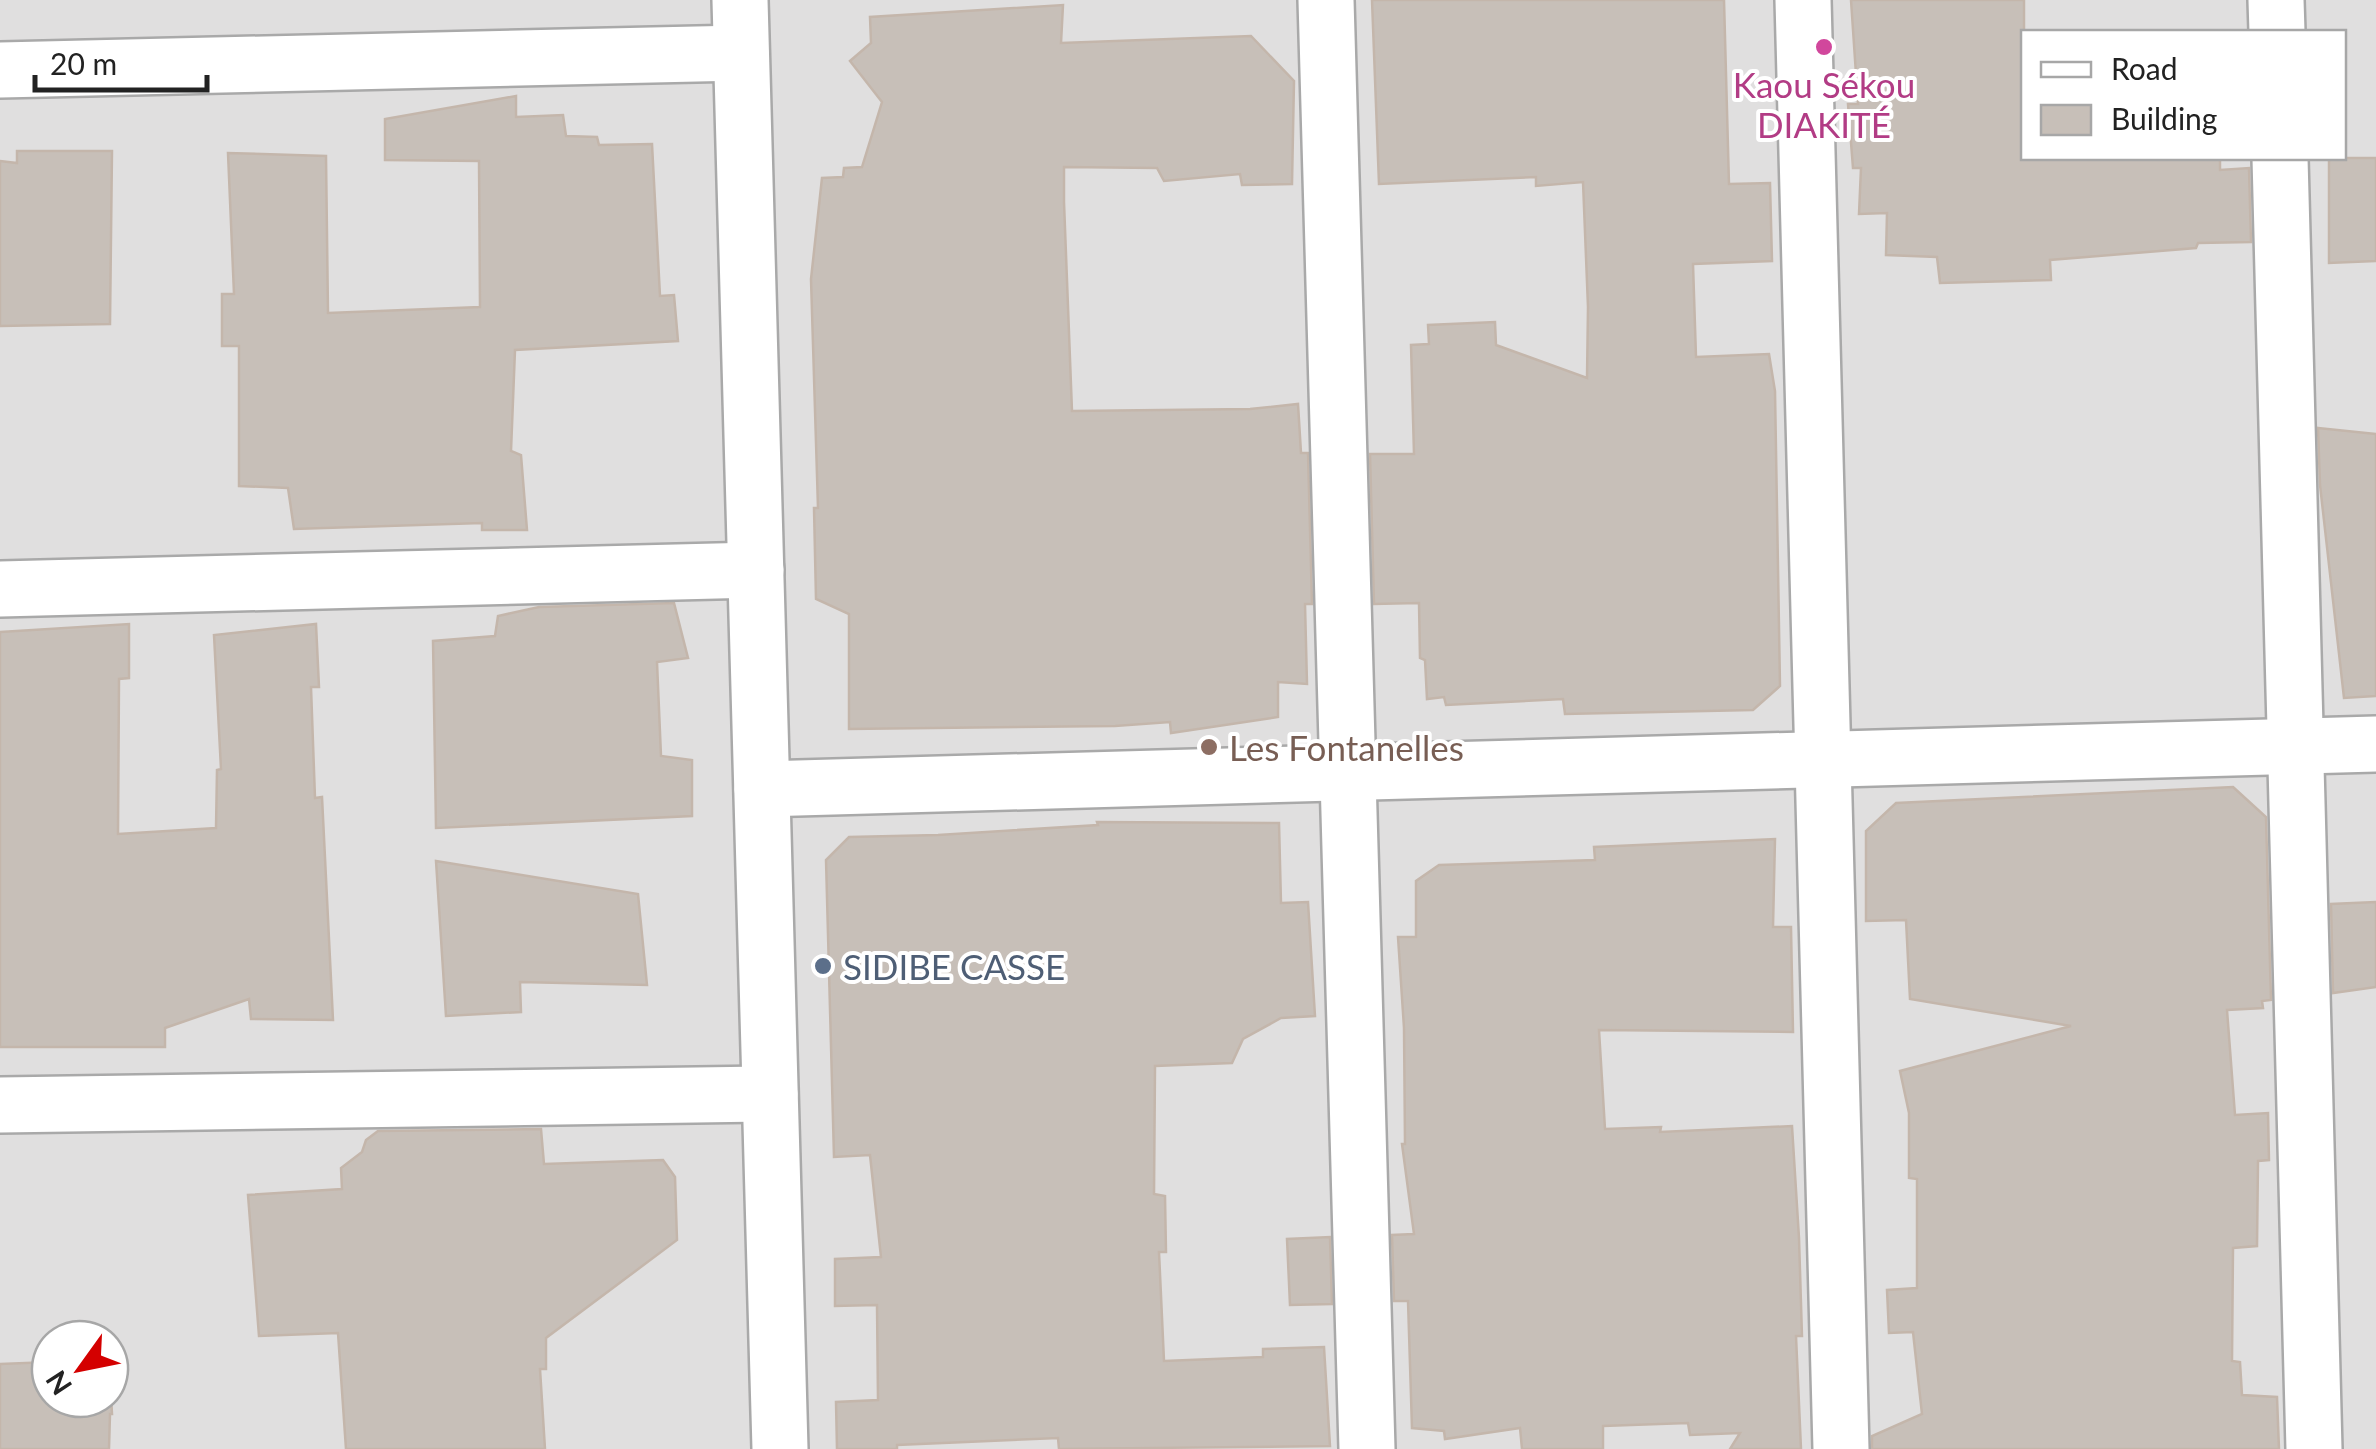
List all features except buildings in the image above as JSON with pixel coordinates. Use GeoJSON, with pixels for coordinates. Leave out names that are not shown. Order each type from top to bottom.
{"type":"FeatureCollection","features":[{"type":"Feature","properties":{"kind":"street"},"geometry":{"type":"LineString","coordinates":[[1326,0],[1367,1449]]}},
{"type":"Feature","properties":{"kind":"street"},"geometry":{"type":"LineString","coordinates":[[1803,0],[1841,1449]]}},
{"type":"Feature","properties":{"kind":"street"},"geometry":{"type":"LineString","coordinates":[[2276,0],[2277,30]]}},
{"type":"Feature","properties":{"kind":"street"},"geometry":{"type":"LineString","coordinates":[[0,70],[740,26],[780,1449]]}},
{"type":"Feature","properties":{"kind":"street"},"geometry":{"type":"LineString","coordinates":[[2280,160],[2314,1449]]}},
{"type":"Feature","properties":{"kind":"street"},"geometry":{"type":"LineString","coordinates":[[0,589],[756,570]]}},
{"type":"Feature","properties":{"kind":"street"},"geometry":{"type":"LineString","coordinates":[[762,789],[2376,744]]}},
{"type":"Feature","properties":{"kind":"street"},"geometry":{"type":"LineString","coordinates":[[0,1105],[770,1094]]}},
{"type":"Feature","properties":{"kind":"shaded area"},"geometry":{"type":"Polygon","coordinates":[[[0,0],[2376,0],[2376,1449],[0,1449],[0,0]]]}},
{"type":"Feature","properties":{"kind":"place","name":"Kaou Sékou DIAKITÉ"},"geometry":{"type":"Point","coordinates":[1824,47]}},
{"type":"Feature","properties":{"kind":"place","name":"Les Fontanelles"},"geometry":{"type":"Point","coordinates":[1209,747]}},
{"type":"Feature","properties":{"kind":"place","name":"SIDIBE CASSE"},"geometry":{"type":"Point","coordinates":[823,966]}}]}
